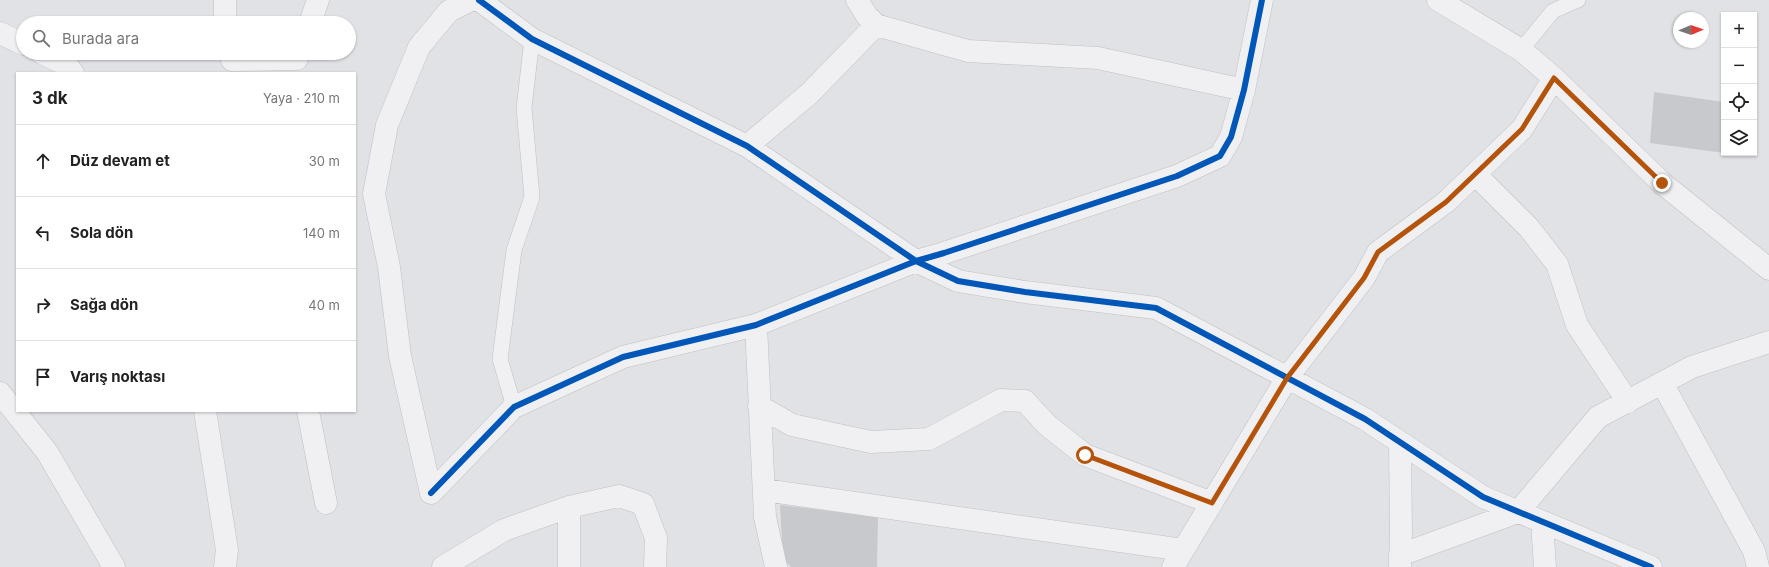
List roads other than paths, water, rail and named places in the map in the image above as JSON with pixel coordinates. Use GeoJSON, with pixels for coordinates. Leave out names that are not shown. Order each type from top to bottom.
{"type":"FeatureCollection","features":[{"type":"Feature","properties":{"kind":"street"},"geometry":{"type":"LineString","coordinates":[[225,0],[225,16]]}},
{"type":"Feature","properties":{"kind":"street"},"geometry":{"type":"LineString","coordinates":[[312,16],[318,0]]}},
{"type":"Feature","properties":{"kind":"street"},"geometry":{"type":"LineString","coordinates":[[471,0],[449,11],[418,47],[386,125],[374,194],[389,267],[400,356],[430,493],[514,407],[623,356],[756,325],[916,261],[1177,176],[1220,156],[1231,137],[1244,90],[1262,0]]}},
{"type":"Feature","properties":{"kind":"street"},"geometry":{"type":"LineString","coordinates":[[479,0],[532,39],[747,146],[916,261],[958,281],[1025,292],[1156,308],[1365,419],[1483,497],[1637,564]]}},
{"type":"Feature","properties":{"kind":"street"},"geometry":{"type":"LineString","coordinates":[[857,0],[867,16],[876,25],[968,51],[1098,58],[1244,90]]}},
{"type":"Feature","properties":{"kind":"street"},"geometry":{"type":"LineString","coordinates":[[1438,0],[1521,50],[1554,78],[1662,183],[1769,269]]}},
{"type":"Feature","properties":{"kind":"street"},"geometry":{"type":"LineString","coordinates":[[747,146],[808,94],[876,25]]}},
{"type":"Feature","properties":{"kind":"street"},"geometry":{"type":"LineString","coordinates":[[0,33],[16,41]]}},
{"type":"Feature","properties":{"kind":"street"},"geometry":{"type":"LineString","coordinates":[[57,60],[67,65],[72,72]]}},
{"type":"Feature","properties":{"kind":"street"},"geometry":{"type":"LineString","coordinates":[[232,60],[298,62]]}},
{"type":"Feature","properties":{"kind":"street"},"geometry":{"type":"LineString","coordinates":[[764,490],[1178,559],[1287,378],[1364,278],[1378,252],[1446,202],[1522,129],[1554,78]]}},
{"type":"Feature","properties":{"kind":"street"},"geometry":{"type":"LineString","coordinates":[[1475,174],[1529,228],[1557,264],[1577,325],[1628,402]]}},
{"type":"Feature","properties":{"kind":"street"},"geometry":{"type":"LineString","coordinates":[[756,325],[765,517],[776,567]]}},
{"type":"Feature","properties":{"kind":"street"},"geometry":{"type":"LineString","coordinates":[[1400,443],[1400,561],[1518,512],[1598,418],[1692,367],[1769,342]]}},
{"type":"Feature","properties":{"kind":"street"},"geometry":{"type":"LineString","coordinates":[[1662,383],[1754,551],[1758,567]]}},
{"type":"Feature","properties":{"kind":"street"},"geometry":{"type":"LineString","coordinates":[[0,393],[47,452],[114,567]]}},
{"type":"Feature","properties":{"kind":"street"},"geometry":{"type":"LineString","coordinates":[[759,406],[792,425],[871,442],[929,439],[1001,400],[1026,401],[1047,425],[1085,455],[1212,503]]}},
{"type":"Feature","properties":{"kind":"street"},"geometry":{"type":"LineString","coordinates":[[205,412],[227,550],[225,567]]}},
{"type":"Feature","properties":{"kind":"street"},"geometry":{"type":"LineString","coordinates":[[308,412],[326,503]]}},
{"type":"Feature","properties":{"kind":"street"},"geometry":{"type":"LineString","coordinates":[[443,567],[504,530],[569,507],[620,496],[643,504],[656,538],[655,567]]}},
{"type":"Feature","properties":{"kind":"street"},"geometry":{"type":"LineString","coordinates":[[569,507],[569,567]]}},
{"type":"Feature","properties":{"kind":"street"},"geometry":{"type":"LineString","coordinates":[[1542,522],[1545,567]]}},
{"type":"Feature","properties":{"kind":"lane"},"geometry":{"type":"LineString","coordinates":[[1521,50],[1553,11],[1578,0]]}},
{"type":"Feature","properties":{"kind":"lane"},"geometry":{"type":"LineString","coordinates":[[514,407],[500,359],[514,250],[532,198],[524,108],[532,39]]}}]}
